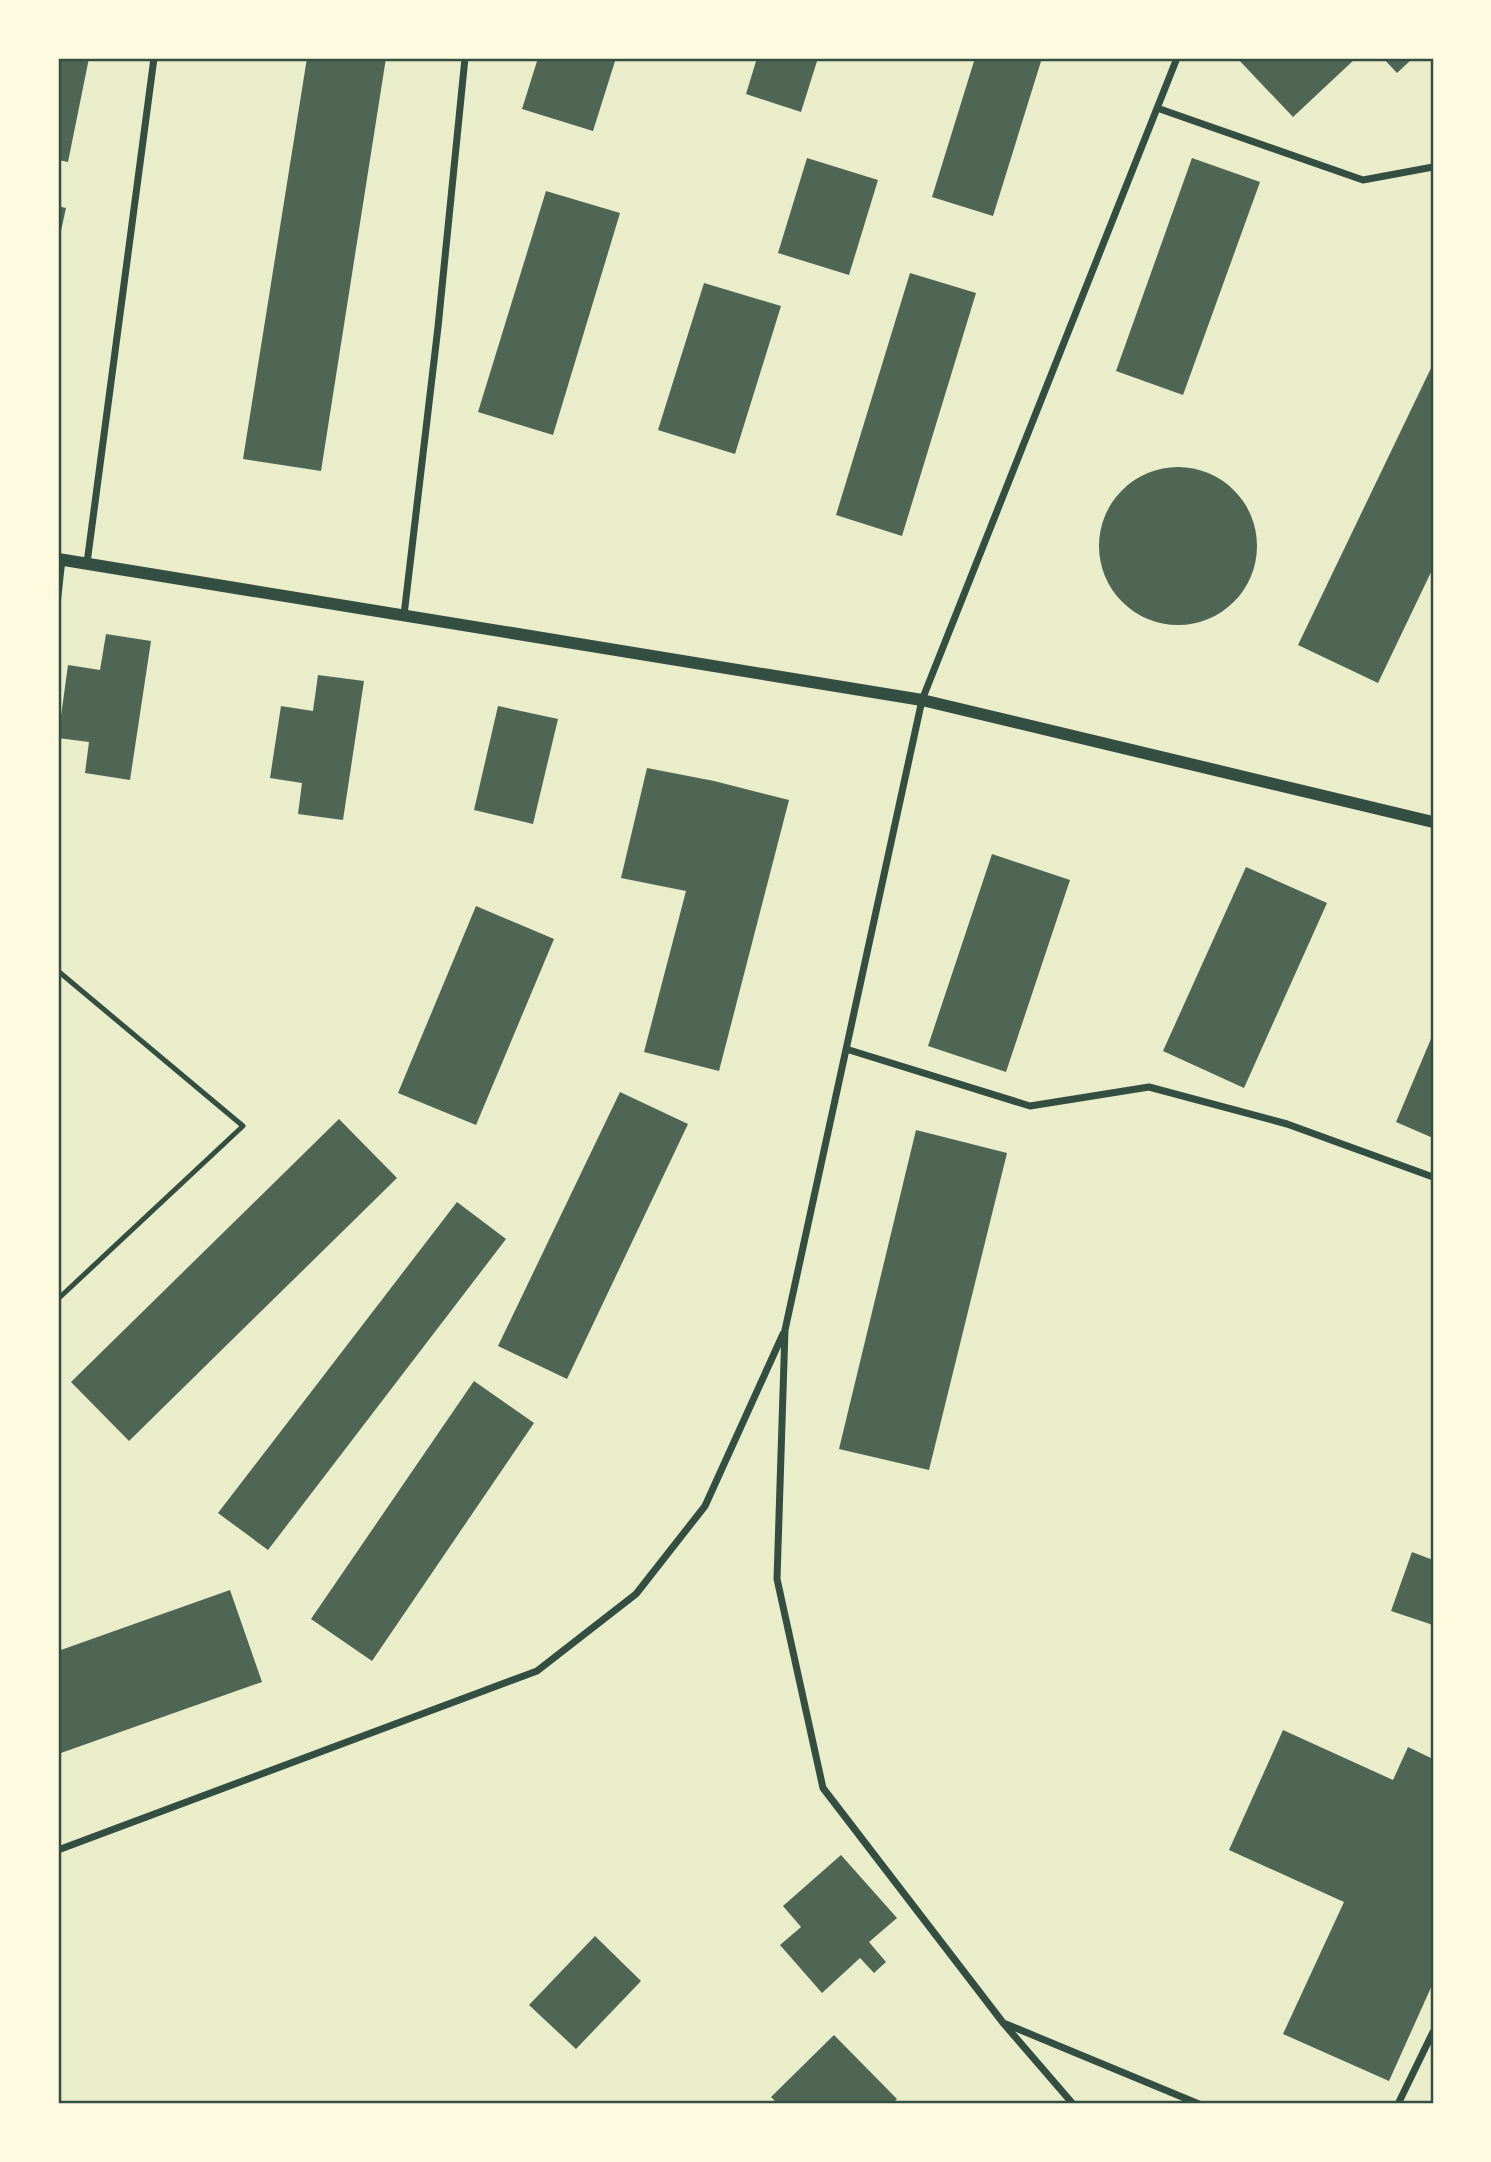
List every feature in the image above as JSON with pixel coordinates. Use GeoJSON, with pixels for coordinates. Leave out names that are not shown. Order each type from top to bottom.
{"type":"FeatureCollection","features":[{"type":"Feature","properties":{"kind":"street"},"geometry":{"type":"LineString","coordinates":[[87,563],[154,58]]}},
{"type":"Feature","properties":{"kind":"street"},"geometry":{"type":"LineString","coordinates":[[404,615],[466,58]]}},
{"type":"Feature","properties":{"kind":"street"},"geometry":{"type":"LineString","coordinates":[[1073,2104],[1004,2024],[823,1788],[777,1578],[785,1330],[922,700],[1177,58]]}},
{"type":"Feature","properties":{"kind":"street"},"geometry":{"type":"LineString","coordinates":[[1157,108],[1363,180],[1433,167]]}},
{"type":"Feature","properties":{"kind":"street"},"geometry":{"type":"LineString","coordinates":[[60,559],[922,700],[1433,822]]}},
{"type":"Feature","properties":{"kind":"street"},"geometry":{"type":"LineString","coordinates":[[846,1049],[1030,1106],[1149,1087],[1287,1124],[1433,1177]]}},
{"type":"Feature","properties":{"kind":"street"},"geometry":{"type":"LineString","coordinates":[[58,1850],[537,1671],[636,1594],[705,1506],[785,1330]]}},
{"type":"Feature","properties":{"kind":"street"},"geometry":{"type":"LineString","coordinates":[[1004,2024],[1199,2104]]}},
{"type":"Feature","properties":{"kind":"street"},"geometry":{"type":"LineString","coordinates":[[1398,2104],[1433,2032]]}},
{"type":"Feature","properties":{"kind":"lane"},"geometry":{"type":"LineString","coordinates":[[58,605],[60,559]]}},
{"type":"Feature","properties":{"kind":"lane"},"geometry":{"type":"LineString","coordinates":[[58,971],[243,1126],[58,1299]]}},
{"type":"Feature","properties":{"kind":"building"},"geometry":{"type":"Polygon","coordinates":[[[58,58],[89,58],[68,162],[58,160],[58,58]]]}},
{"type":"Feature","properties":{"kind":"building"},"geometry":{"type":"Polygon","coordinates":[[[307,58],[386,58],[321,471],[243,459],[307,58]]]}},
{"type":"Feature","properties":{"kind":"building"},"geometry":{"type":"Polygon","coordinates":[[[538,58],[616,58],[593,131],[522,109],[538,58]]]}},
{"type":"Feature","properties":{"kind":"building"},"geometry":{"type":"Polygon","coordinates":[[[757,58],[818,58],[801,112],[746,94],[757,58]]]}},
{"type":"Feature","properties":{"kind":"building"},"geometry":{"type":"Polygon","coordinates":[[[975,58],[1042,58],[993,216],[932,197],[975,58]]]}},
{"type":"Feature","properties":{"kind":"building"},"geometry":{"type":"Polygon","coordinates":[[[1237,58],[1356,58],[1293,117],[1237,58]]]}},
{"type":"Feature","properties":{"kind":"building"},"geometry":{"type":"Polygon","coordinates":[[[1383,58],[1413,58],[1397,73],[1383,58]]]}},
{"type":"Feature","properties":{"kind":"building"},"geometry":{"type":"Polygon","coordinates":[[[807,158],[878,180],[849,275],[778,253],[807,158]]]}},
{"type":"Feature","properties":{"kind":"building"},"geometry":{"type":"Polygon","coordinates":[[[1192,158],[1260,182],[1183,395],[1116,371],[1192,158]]]}},
{"type":"Feature","properties":{"kind":"building"},"geometry":{"type":"Polygon","coordinates":[[[546,191],[620,213],[553,435],[478,412],[546,191]]]}},
{"type":"Feature","properties":{"kind":"building"},"geometry":{"type":"Polygon","coordinates":[[[58,206],[66,208],[59,240],[58,240],[58,206]]]}},
{"type":"Feature","properties":{"kind":"building"},"geometry":{"type":"Polygon","coordinates":[[[910,273],[976,293],[902,536],[836,515],[910,273]]]}},
{"type":"Feature","properties":{"kind":"building"},"geometry":{"type":"Polygon","coordinates":[[[704,283],[781,306],[735,454],[658,430],[704,283]]]}},
{"type":"Feature","properties":{"kind":"building"},"geometry":{"type":"Polygon","coordinates":[[[1433,364],[1433,568],[1378,683],[1298,645],[1433,364]]]}},
{"type":"Feature","properties":{"kind":"building"},"geometry":{"type":"Polygon","coordinates":[[[1178,467],[1208,473],[1234,490],[1251,516],[1257,546],[1251,576],[1234,602],[1208,619],[1178,625],[1148,619],[1122,602],[1105,576],[1099,546],[1105,516],[1122,490],[1148,473],[1178,467]]]}},
{"type":"Feature","properties":{"kind":"building"},"geometry":{"type":"Polygon","coordinates":[[[106,634],[151,641],[130,780],[85,773],[89,742],[58,738],[68,665],[100,670],[106,634]]]}},
{"type":"Feature","properties":{"kind":"building"},"geometry":{"type":"Polygon","coordinates":[[[318,675],[364,681],[343,820],[298,814],[302,783],[270,778],[281,706],[313,711],[318,675]]]}},
{"type":"Feature","properties":{"kind":"building"},"geometry":{"type":"Polygon","coordinates":[[[498,706],[558,719],[533,824],[474,810],[498,706]]]}},
{"type":"Feature","properties":{"kind":"building"},"geometry":{"type":"Polygon","coordinates":[[[647,768],[789,800],[719,1071],[644,1052],[686,891],[621,878],[647,768]]]}},
{"type":"Feature","properties":{"kind":"building"},"geometry":{"type":"Polygon","coordinates":[[[992,854],[1070,880],[1006,1072],[928,1046],[992,854]]]}},
{"type":"Feature","properties":{"kind":"building"},"geometry":{"type":"Polygon","coordinates":[[[1246,867],[1327,903],[1244,1088],[1163,1051],[1246,867]]]}},
{"type":"Feature","properties":{"kind":"building"},"geometry":{"type":"Polygon","coordinates":[[[476,906],[554,939],[476,1125],[398,1093],[476,906]]]}},
{"type":"Feature","properties":{"kind":"building"},"geometry":{"type":"Polygon","coordinates":[[[1433,1034],[1433,1138],[1396,1122],[1433,1034]]]}},
{"type":"Feature","properties":{"kind":"building"},"geometry":{"type":"Polygon","coordinates":[[[620,1092],[688,1124],[567,1379],[498,1346],[620,1092]]]}},
{"type":"Feature","properties":{"kind":"building"},"geometry":{"type":"Polygon","coordinates":[[[339,1119],[397,1178],[129,1441],[71,1382],[339,1119]]]}},
{"type":"Feature","properties":{"kind":"building"},"geometry":{"type":"Polygon","coordinates":[[[916,1130],[1007,1153],[929,1470],[839,1449],[916,1130]]]}},
{"type":"Feature","properties":{"kind":"building"},"geometry":{"type":"Polygon","coordinates":[[[457,1202],[506,1239],[268,1550],[218,1513],[457,1202]]]}},
{"type":"Feature","properties":{"kind":"building"},"geometry":{"type":"Polygon","coordinates":[[[474,1381],[534,1423],[372,1661],[311,1619],[474,1381]]]}},
{"type":"Feature","properties":{"kind":"building"},"geometry":{"type":"Polygon","coordinates":[[[1412,1552],[1433,1560],[1433,1625],[1391,1611],[1412,1552]]]}},
{"type":"Feature","properties":{"kind":"building"},"geometry":{"type":"Polygon","coordinates":[[[230,1590],[262,1682],[58,1754],[58,1651],[230,1590]]]}},
{"type":"Feature","properties":{"kind":"building"},"geometry":{"type":"Polygon","coordinates":[[[1283,1730],[1393,1780],[1408,1747],[1433,1759],[1433,1983],[1389,2081],[1283,2034],[1344,1902],[1229,1850],[1283,1730]]]}},
{"type":"Feature","properties":{"kind":"building"},"geometry":{"type":"Polygon","coordinates":[[[841,1855],[897,1918],[869,1942],[886,1962],[874,1973],[860,1958],[822,1993],[780,1945],[801,1927],[783,1906],[841,1855]]]}},
{"type":"Feature","properties":{"kind":"building"},"geometry":{"type":"Polygon","coordinates":[[[595,1936],[641,1981],[576,2049],[529,2005],[595,1936]]]}},
{"type":"Feature","properties":{"kind":"building"},"geometry":{"type":"Polygon","coordinates":[[[834,2035],[897,2099],[892,2104],[778,2104],[771,2097],[834,2035]]]}}]}
